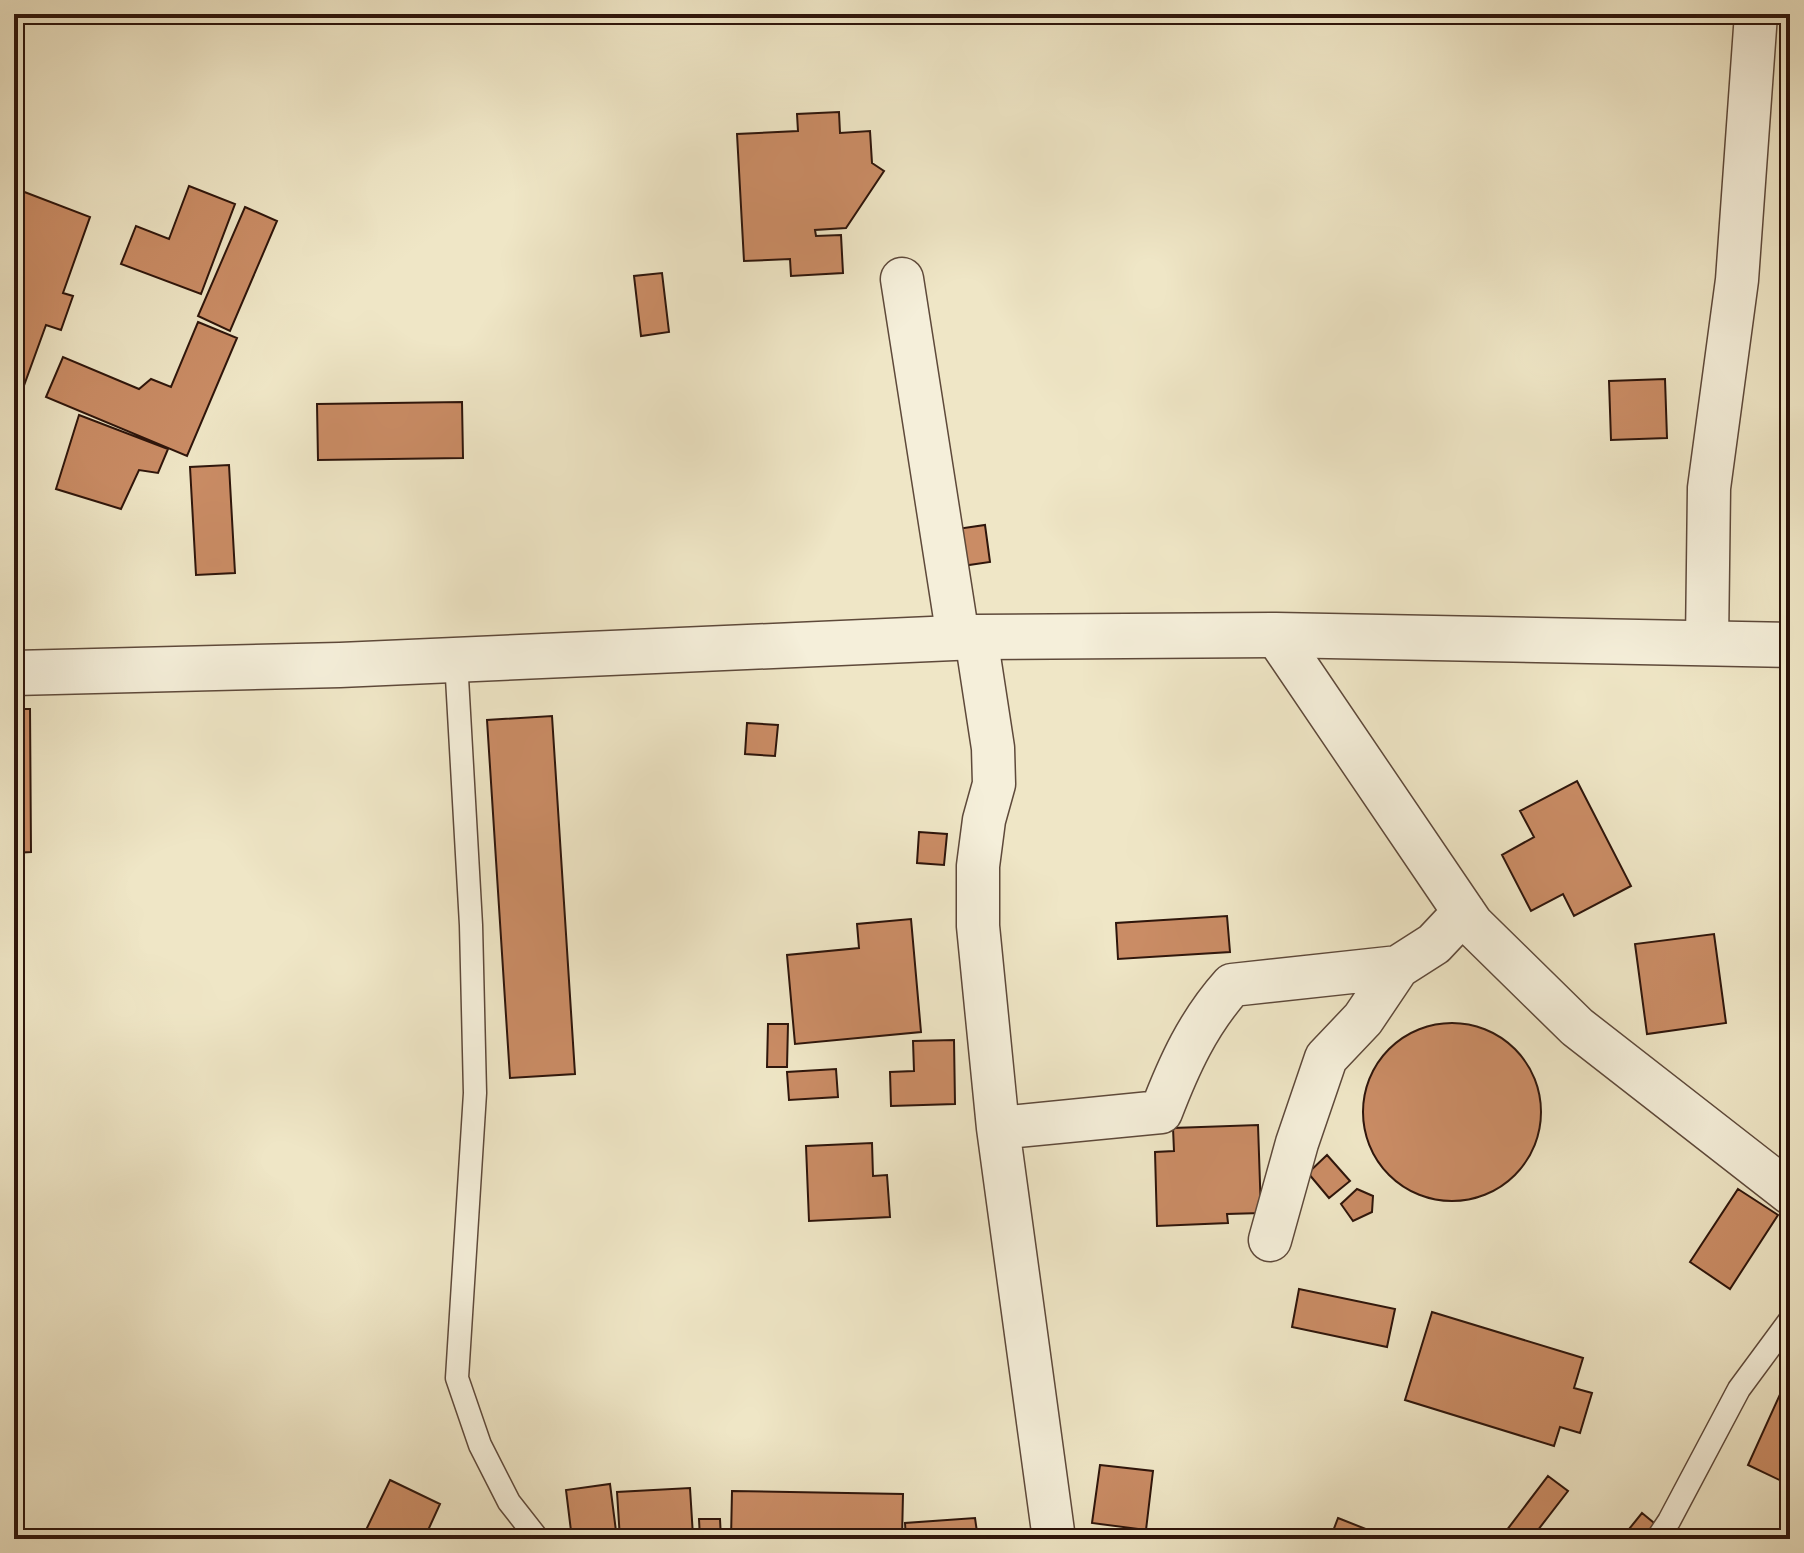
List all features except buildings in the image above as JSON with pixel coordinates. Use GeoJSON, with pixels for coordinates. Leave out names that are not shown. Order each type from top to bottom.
{"type":"FeatureCollection","features":[{"type":"Feature","properties":{"kind":"street"},"geometry":{"type":"LineString","coordinates":[[1707,643],[1709,488],[1737,280],[1756,14]]}},
{"type":"Feature","properties":{"kind":"street"},"geometry":{"type":"LineString","coordinates":[[902,279],[957,631],[993,748],[994,784],[984,820],[978,866],[978,926],[998,1128],[1054,1539]]}},
{"type":"Feature","properties":{"kind":"street"},"geometry":{"type":"LineString","coordinates":[[1276,635],[1464,912],[1521,974],[1577,1027],[1790,1193]]}},
{"type":"Feature","properties":{"kind":"street"},"geometry":{"type":"LineString","coordinates":[[14,673],[456,660],[960,638],[1276,635],[1790,645]]}},
{"type":"Feature","properties":{"kind":"street"},"geometry":{"type":"LineString","coordinates":[[1270,1240],[1297,1143],[1326,1058],[1363,1019],[1398,967],[1434,944],[1464,912]]}},
{"type":"Feature","properties":{"kind":"street"},"geometry":{"type":"LineString","coordinates":[[998,1128],[1161,1112],[1181,1061],[1208,1012],[1232,985],[1398,967]]}},
{"type":"Feature","properties":{"kind":"lane"},"geometry":{"type":"LineString","coordinates":[[456,660],[471,925],[475,1093],[457,1378],[480,1445],[509,1502],[538,1539]]}},
{"type":"Feature","properties":{"kind":"lane"},"geometry":{"type":"LineString","coordinates":[[1657,1539],[1739,1389],[1790,1320]]}}]}
